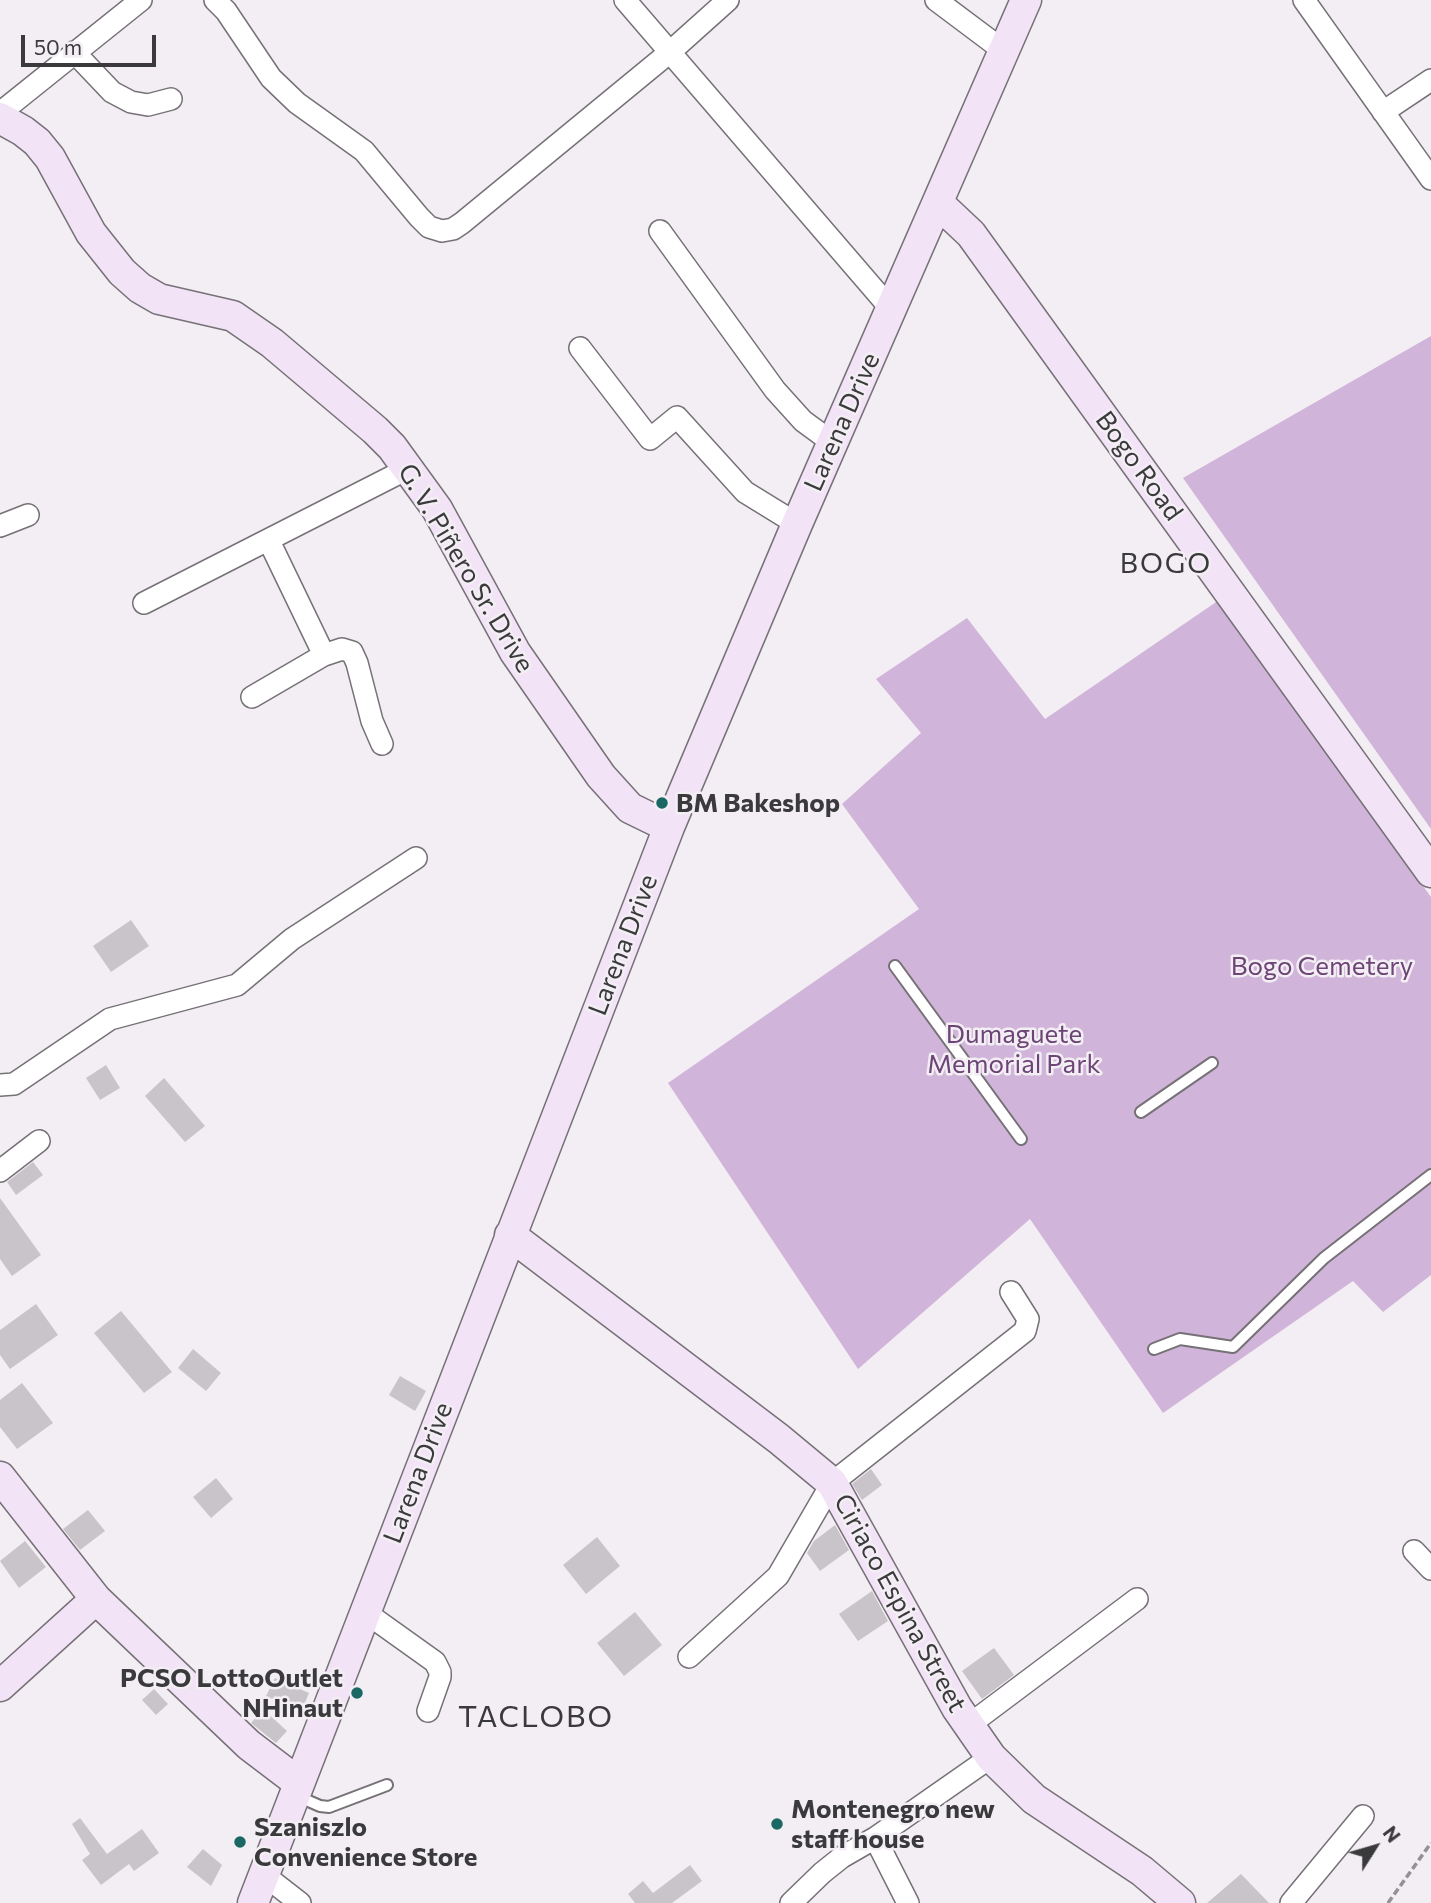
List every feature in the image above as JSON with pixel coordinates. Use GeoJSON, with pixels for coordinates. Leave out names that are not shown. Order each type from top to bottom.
{"type":"FeatureCollection","features":[{"type":"Feature","properties":{"kind":"street"},"geometry":{"type":"LineString","coordinates":[[0,116],[74,52],[141,0]]}},
{"type":"Feature","properties":{"kind":"street"},"geometry":{"type":"LineString","coordinates":[[215,0],[226,11],[271,78],[297,103],[364,151],[419,217],[429,226],[442,231],[453,229],[462,223],[670,52],[728,0]]}},
{"type":"Feature","properties":{"kind":"street"},"geometry":{"type":"LineString","coordinates":[[625,0],[891,309]]}},
{"type":"Feature","properties":{"kind":"street"},"geometry":{"type":"LineString","coordinates":[[936,0],[1004,51]]}},
{"type":"Feature","properties":{"kind":"street","name":"Larena Drive"},"geometry":{"type":"LineString","coordinates":[[253,1903],[669,827],[832,443],[1027,0]]}},
{"type":"Feature","properties":{"kind":"street"},"geometry":{"type":"LineString","coordinates":[[1304,0],[1431,179]]}},
{"type":"Feature","properties":{"kind":"street"},"geometry":{"type":"LineString","coordinates":[[74,52],[112,92],[131,102],[148,105],[171,99]]}},
{"type":"Feature","properties":{"kind":"street"},"geometry":{"type":"LineString","coordinates":[[1383,112],[1431,80]]}},
{"type":"Feature","properties":{"kind":"street","name":"G. V. Piñero Sr. Drive"},"geometry":{"type":"LineString","coordinates":[[0,116],[37,142],[50,158],[91,233],[131,280],[159,299],[233,316],[375,430],[409,468],[456,542],[515,652],[601,776],[630,808],[669,827]]}},
{"type":"Feature","properties":{"kind":"street","name":"Bogo Road"},"geometry":{"type":"LineString","coordinates":[[938,203],[971,234],[1431,872]]}},
{"type":"Feature","properties":{"kind":"street"},"geometry":{"type":"LineString","coordinates":[[660,231],[775,390],[803,421],[832,443]]}},
{"type":"Feature","properties":{"kind":"street"},"geometry":{"type":"LineString","coordinates":[[580,348],[650,439],[677,417],[745,492],[797,524]]}},
{"type":"Feature","properties":{"kind":"street"},"geometry":{"type":"LineString","coordinates":[[144,603],[409,468]]}},
{"type":"Feature","properties":{"kind":"street"},"geometry":{"type":"LineString","coordinates":[[0,526],[28,515]]}},
{"type":"Feature","properties":{"kind":"street"},"geometry":{"type":"LineString","coordinates":[[269,541],[324,655]]}},
{"type":"Feature","properties":{"kind":"street"},"geometry":{"type":"LineString","coordinates":[[252,698],[324,655],[342,649],[352,652],[372,721],[382,744]]}},
{"type":"Feature","properties":{"kind":"street"},"geometry":{"type":"LineString","coordinates":[[0,1085],[14,1084],[110,1019],[237,985],[292,939],[416,858]]}},
{"type":"Feature","properties":{"kind":"street"},"geometry":{"type":"LineString","coordinates":[[0,1171],[39,1141]]}},
{"type":"Feature","properties":{"kind":"street","name":"Ciriaco Espina Street"},"geometry":{"type":"LineString","coordinates":[[510,1235],[779,1439],[832,1483],[957,1708],[991,1757],[1034,1799],[1142,1871],[1180,1903]]}},
{"type":"Feature","properties":{"kind":"street"},"geometry":{"type":"LineString","coordinates":[[689,1657],[778,1576],[832,1483],[1026,1331],[1028,1319],[1011,1292]]}},
{"type":"Feature","properties":{"kind":"street"},"geometry":{"type":"LineString","coordinates":[[0,1477],[96,1599],[297,1789]]}},
{"type":"Feature","properties":{"kind":"street"},"geometry":{"type":"LineString","coordinates":[[1414,1550],[1431,1569]]}},
{"type":"Feature","properties":{"kind":"street"},"geometry":{"type":"LineString","coordinates":[[0,1686],[96,1599]]}},
{"type":"Feature","properties":{"kind":"street"},"geometry":{"type":"LineString","coordinates":[[969,1725],[1137,1599]]}},
{"type":"Feature","properties":{"kind":"street"},"geometry":{"type":"LineString","coordinates":[[365,1612],[435,1662],[440,1677],[428,1711]]}},
{"type":"Feature","properties":{"kind":"street"},"geometry":{"type":"LineString","coordinates":[[791,1903],[832,1865],[991,1757]]}},
{"type":"Feature","properties":{"kind":"street"},"geometry":{"type":"LineString","coordinates":[[1291,1903],[1363,1816]]}},
{"type":"Feature","properties":{"kind":"street"},"geometry":{"type":"LineString","coordinates":[[875,1838],[908,1903]]}},
{"type":"Feature","properties":{"kind":"street"},"geometry":{"type":"LineString","coordinates":[[264,1875],[300,1903]]}},
{"type":"Feature","properties":{"kind":"lane"},"geometry":{"type":"LineString","coordinates":[[895,966],[1021,1139]]}},
{"type":"Feature","properties":{"kind":"lane"},"geometry":{"type":"LineString","coordinates":[[1141,1112],[1212,1063]]}},
{"type":"Feature","properties":{"kind":"lane"},"geometry":{"type":"LineString","coordinates":[[1154,1349],[1180,1339],[1233,1347],[1324,1258],[1431,1175]]}},
{"type":"Feature","properties":{"kind":"lane"},"geometry":{"type":"LineString","coordinates":[[297,1789],[320,1807],[329,1807],[387,1784]]}},
{"type":"Feature","properties":{"kind":"path"},"geometry":{"type":"LineString","coordinates":[[1388,1903],[1431,1843]]}},
{"type":"Feature","properties":{"kind":"green space"},"geometry":{"type":"Polygon","coordinates":[[[1431,336],[1431,829],[1183,478],[1431,336]]]}},
{"type":"Feature","properties":{"kind":"green space","name":"Dumaguete Memorial Park"},"geometry":{"type":"Polygon","coordinates":[[[1222,598],[1363,804],[1431,897],[1431,1275],[1383,1312],[1353,1281],[1163,1413],[1030,1219],[858,1369],[668,1083],[919,909],[842,804],[921,733],[876,679],[967,618],[1045,719],[1222,598]]]}},
{"type":"Feature","properties":{"kind":"building"},"geometry":{"type":"Polygon","coordinates":[[[131,920],[149,946],[111,972],[93,946],[131,920]]]}},
{"type":"Feature","properties":{"kind":"building"},"geometry":{"type":"Polygon","coordinates":[[[106,1065],[120,1088],[100,1100],[86,1078],[106,1065]]]}},
{"type":"Feature","properties":{"kind":"building"},"geometry":{"type":"Polygon","coordinates":[[[164,1078],[205,1126],[185,1142],[145,1096],[164,1078]]]}},
{"type":"Feature","properties":{"kind":"building"},"geometry":{"type":"Polygon","coordinates":[[[33,1162],[43,1175],[16,1195],[7,1182],[33,1162]]]}},
{"type":"Feature","properties":{"kind":"building"},"geometry":{"type":"Polygon","coordinates":[[[0,1198],[41,1255],[12,1276],[0,1259],[0,1198]]]}},
{"type":"Feature","properties":{"kind":"building"},"geometry":{"type":"Polygon","coordinates":[[[36,1304],[58,1335],[10,1369],[0,1355],[0,1330],[36,1304]]]}},
{"type":"Feature","properties":{"kind":"building"},"geometry":{"type":"Polygon","coordinates":[[[121,1311],[172,1372],[144,1393],[94,1333],[121,1311]]]}},
{"type":"Feature","properties":{"kind":"building"},"geometry":{"type":"Polygon","coordinates":[[[193,1349],[221,1373],[206,1391],[178,1368],[193,1349]]]}},
{"type":"Feature","properties":{"kind":"building"},"geometry":{"type":"Polygon","coordinates":[[[400,1376],[426,1391],[415,1411],[389,1395],[400,1376]]]}},
{"type":"Feature","properties":{"kind":"building"},"geometry":{"type":"Polygon","coordinates":[[[22,1383],[53,1423],[17,1449],[0,1427],[0,1400],[22,1383]]]}},
{"type":"Feature","properties":{"kind":"building"},"geometry":{"type":"Polygon","coordinates":[[[871,1469],[882,1485],[862,1500],[852,1484],[871,1469]]]}},
{"type":"Feature","properties":{"kind":"building"},"geometry":{"type":"Polygon","coordinates":[[[216,1478],[233,1499],[211,1518],[193,1497],[216,1478]]]}},
{"type":"Feature","properties":{"kind":"building"},"geometry":{"type":"Polygon","coordinates":[[[88,1510],[105,1531],[80,1550],[63,1529],[88,1510]]]}},
{"type":"Feature","properties":{"kind":"building"},"geometry":{"type":"Polygon","coordinates":[[[835,1525],[849,1550],[820,1571],[807,1553],[814,1541],[835,1525]]]}},
{"type":"Feature","properties":{"kind":"building"},"geometry":{"type":"Polygon","coordinates":[[[597,1537],[620,1566],[586,1594],[563,1565],[597,1537]]]}},
{"type":"Feature","properties":{"kind":"building"},"geometry":{"type":"Polygon","coordinates":[[[25,1541],[46,1567],[19,1588],[0,1561],[25,1541]]]}},
{"type":"Feature","properties":{"kind":"building"},"geometry":{"type":"Polygon","coordinates":[[[872,1591],[888,1621],[858,1641],[839,1614],[872,1591]]]}},
{"type":"Feature","properties":{"kind":"building"},"geometry":{"type":"Polygon","coordinates":[[[635,1612],[662,1645],[624,1676],[597,1643],[635,1612]]]}},
{"type":"Feature","properties":{"kind":"building"},"geometry":{"type":"Polygon","coordinates":[[[994,1648],[1014,1675],[982,1699],[962,1671],[994,1648]]]}},
{"type":"Feature","properties":{"kind":"building"},"geometry":{"type":"Polygon","coordinates":[[[275,1678],[309,1693],[301,1712],[266,1696],[275,1678]]]}},
{"type":"Feature","properties":{"kind":"building"},"geometry":{"type":"Polygon","coordinates":[[[154,1689],[168,1704],[156,1715],[142,1700],[154,1689]]]}},
{"type":"Feature","properties":{"kind":"building"},"geometry":{"type":"Polygon","coordinates":[[[263,1709],[287,1731],[276,1743],[251,1723],[263,1709]]]}},
{"type":"Feature","properties":{"kind":"building"},"geometry":{"type":"Polygon","coordinates":[[[80,1818],[107,1854],[142,1829],[159,1853],[134,1871],[129,1864],[101,1885],[82,1860],[90,1854],[72,1824],[80,1818]]]}},
{"type":"Feature","properties":{"kind":"building"},"geometry":{"type":"Polygon","coordinates":[[[203,1849],[222,1865],[211,1886],[187,1867],[203,1849]]]}},
{"type":"Feature","properties":{"kind":"building"},"geometry":{"type":"Polygon","coordinates":[[[690,1865],[702,1881],[672,1903],[635,1903],[628,1894],[643,1881],[653,1893],[690,1865]]]}},
{"type":"Feature","properties":{"kind":"building"},"geometry":{"type":"Polygon","coordinates":[[[1241,1874],[1269,1903],[1207,1903],[1241,1874]]]}},
{"type":"Feature","properties":{"kind":"place","name":"BM Bakeshop"},"geometry":{"type":"Point","coordinates":[662,803]}},
{"type":"Feature","properties":{"kind":"place","name":"PCSO LottoOutlet NHinaut"},"geometry":{"type":"Point","coordinates":[357,1693]}},
{"type":"Feature","properties":{"kind":"place","name":"Montenegro new staff house"},"geometry":{"type":"Point","coordinates":[777,1824]}},
{"type":"Feature","properties":{"kind":"place","name":"Szaniszlo Convenience Store"},"geometry":{"type":"Point","coordinates":[240,1842]}},
{"type":"Feature","properties":{"kind":"district","name":"BOGO"},"geometry":{"type":"Point","coordinates":[1166,564]}},
{"type":"Feature","properties":{"kind":"district","name":"TACLOBO"},"geometry":{"type":"Point","coordinates":[536,1717]}},
{"type":"Feature","properties":{"kind":"park label","name":"Bogo Cemetery"},"geometry":{"type":"Point","coordinates":[1322,966]}}]}
